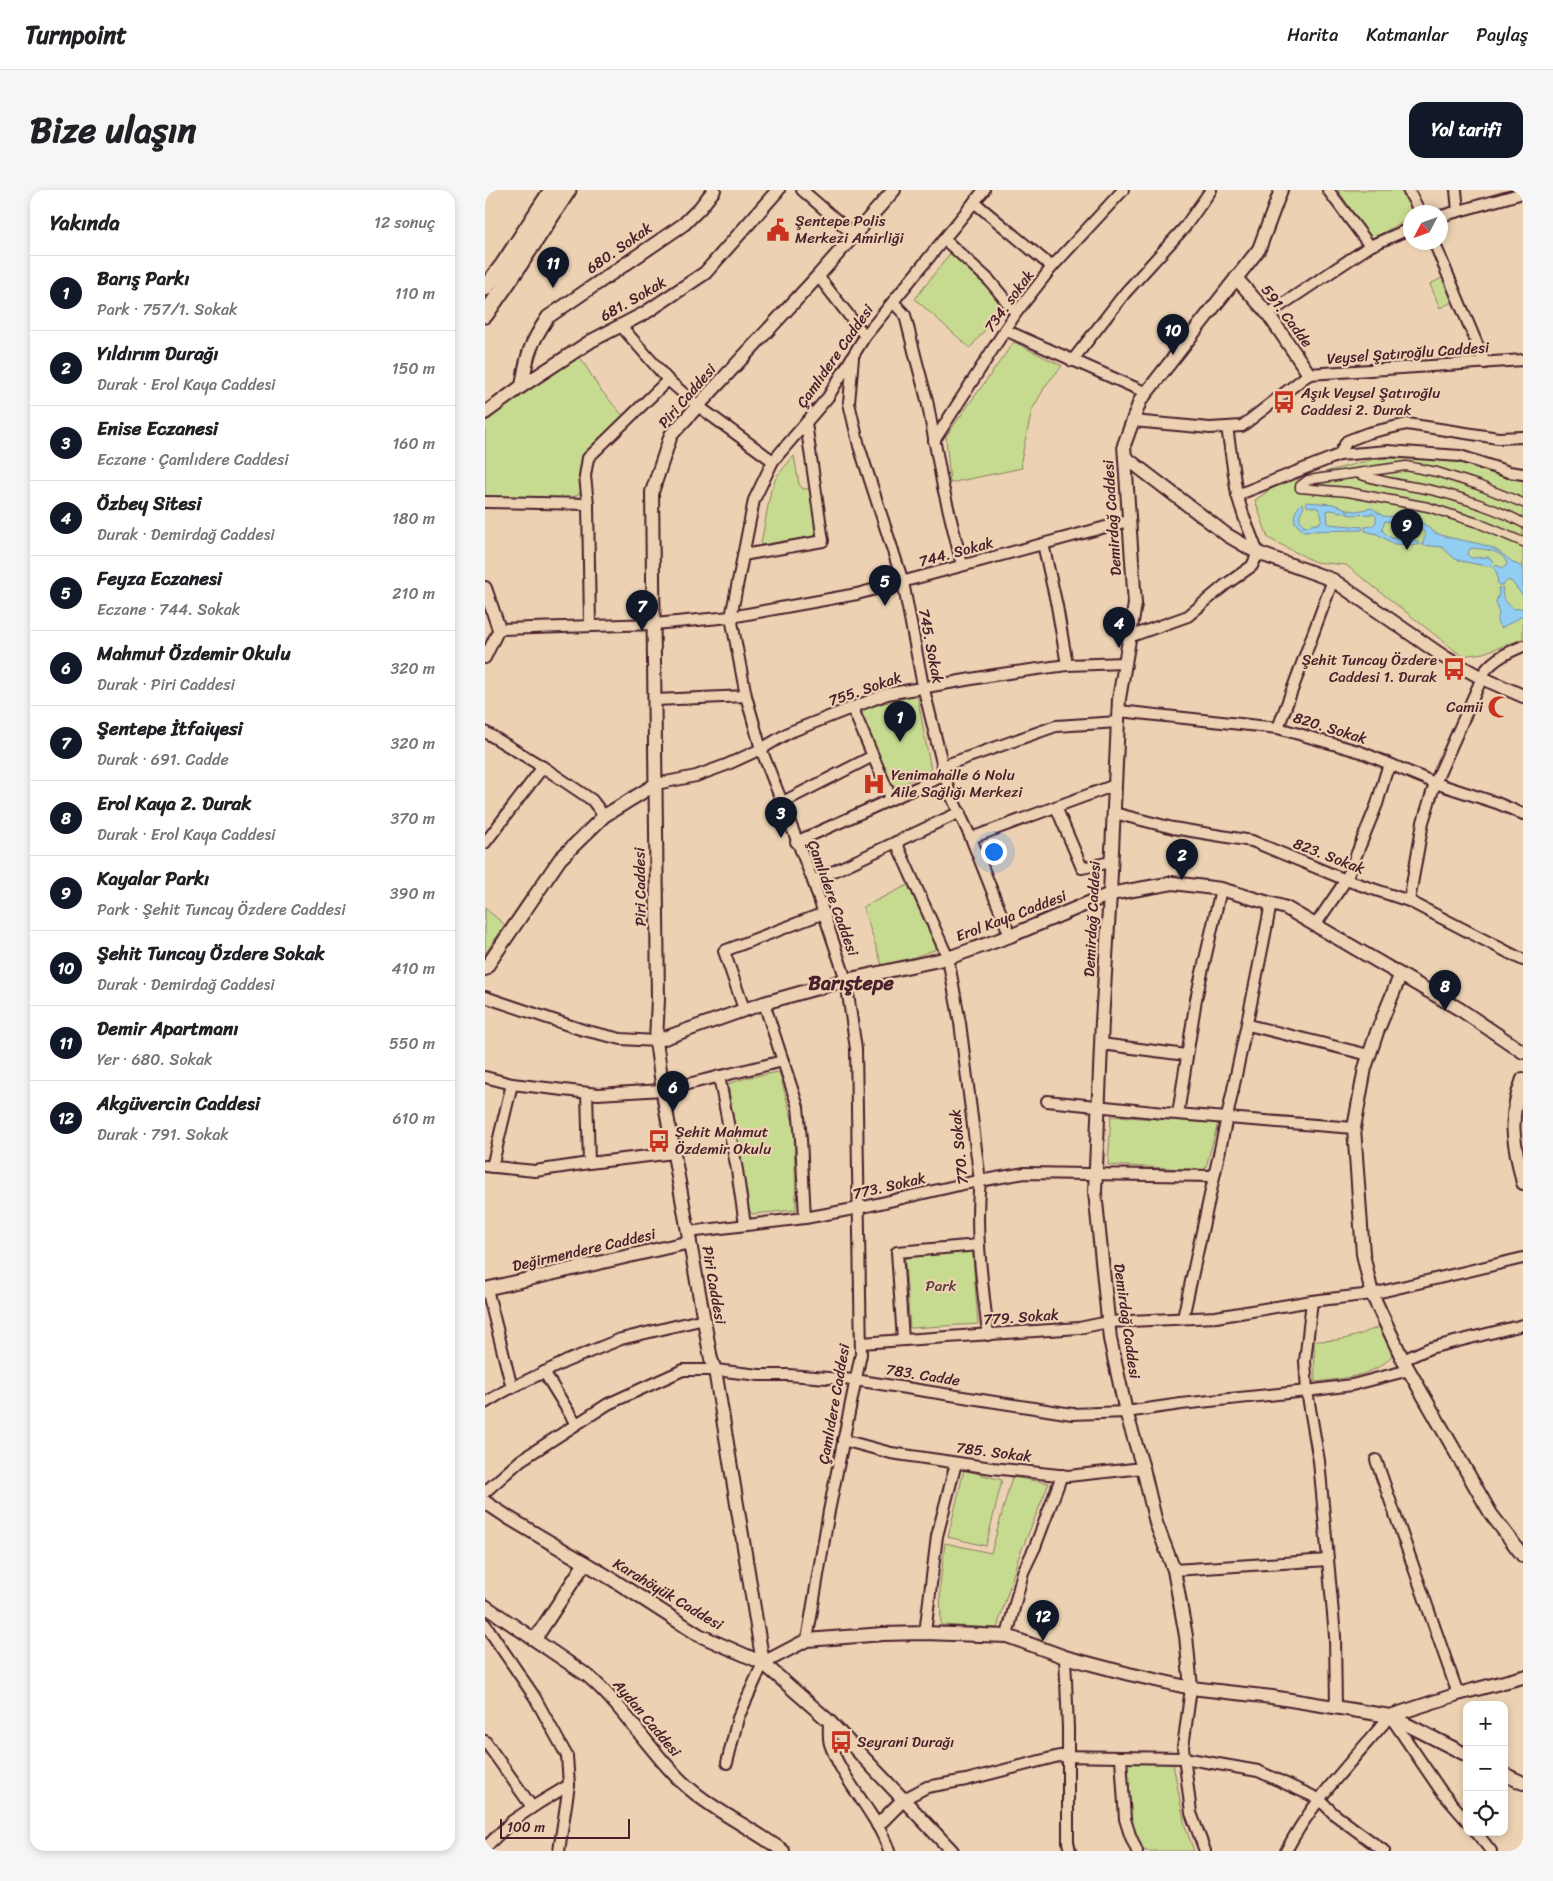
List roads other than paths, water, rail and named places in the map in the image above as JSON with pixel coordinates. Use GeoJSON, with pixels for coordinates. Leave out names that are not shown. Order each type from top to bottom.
{"type":"FeatureCollection","features":[{"type":"Feature","properties":{"kind":"main road"},"geometry":{"type":"LineString","coordinates":[[485,288],[503,265],[552,190]]}},
{"type":"Feature","properties":{"kind":"main road"},"geometry":{"type":"LineString","coordinates":[[485,315],[568,190]]}},
{"type":"Feature","properties":{"kind":"street","name":"680. Sokak"},"geometry":{"type":"LineString","coordinates":[[522,386],[527,356],[533,339],[548,317],[684,224],[701,208],[714,190]]}},
{"type":"Feature","properties":{"kind":"street","name":"681. Sokak"},"geometry":{"type":"LineString","coordinates":[[485,413],[522,386],[591,341],[645,313],[705,273],[778,190]]}},
{"type":"Feature","properties":{"kind":"street"},"geometry":{"type":"LineString","coordinates":[[802,190],[854,235]]}},
{"type":"Feature","properties":{"kind":"street","name":"Piri Caddesi"},"geometry":{"type":"LineString","coordinates":[[763,1663],[715,1370],[673,1153],[656,1041],[658,999],[652,492],[671,435],[818,276],[894,190]]}},
{"type":"Feature","properties":{"kind":"street","name":"Çamlıdere Caddesi"},"geometry":{"type":"LineString","coordinates":[[807,1640],[829,1512],[861,1354],[856,1049],[847,980],[813,881],[761,750],[746,696],[731,618],[754,500],[773,461],[828,397],[865,336],[984,190]]}},
{"type":"Feature","properties":{"kind":"street","name":"734. sokak"},"geometry":{"type":"LineString","coordinates":[[935,441],[1016,313],[1052,267],[1123,190]]}},
{"type":"Feature","properties":{"kind":"street"},"geometry":{"type":"LineString","coordinates":[[1072,360],[1125,293],[1184,228],[1211,190]]}},
{"type":"Feature","properties":{"kind":"street","name":"Demirdağ Caddesi"},"geometry":{"type":"LineString","coordinates":[[1191,1688],[1186,1636],[1174,1570],[1156,1523],[1143,1468],[1126,1412],[1109,1322],[1095,1192],[1119,717],[1125,663],[1135,604],[1124,444],[1140,401],[1259,249],[1281,190]]}},
{"type":"Feature","properties":{"kind":"street"},"geometry":{"type":"LineString","coordinates":[[1328,190],[1370,246]]}},
{"type":"Feature","properties":{"kind":"street"},"geometry":{"type":"LineString","coordinates":[[1408,190],[1416,205]]}},
{"type":"Feature","properties":{"kind":"street"},"geometry":{"type":"LineString","coordinates":[[1456,190],[1458,211]]}},
{"type":"Feature","properties":{"kind":"street"},"geometry":{"type":"LineString","coordinates":[[1448,214],[1523,193]]}},
{"type":"Feature","properties":{"kind":"street"},"geometry":{"type":"LineString","coordinates":[[974,202],[1052,267]]}},
{"type":"Feature","properties":{"kind":"street"},"geometry":{"type":"LineString","coordinates":[[1268,314],[1370,246],[1403,232]]}},
{"type":"Feature","properties":{"kind":"street"},"geometry":{"type":"LineString","coordinates":[[944,240],[989,280],[1016,313]]}},
{"type":"Feature","properties":{"kind":"street"},"geometry":{"type":"LineString","coordinates":[[1437,250],[1485,363]]}},
{"type":"Feature","properties":{"kind":"street"},"geometry":{"type":"LineString","coordinates":[[818,276],[865,336]]}},
{"type":"Feature","properties":{"kind":"street","name":"591. Cadde"},"geometry":{"type":"LineString","coordinates":[[1236,278],[1268,314],[1309,374]]}},
{"type":"Feature","properties":{"kind":"street"},"geometry":{"type":"LineString","coordinates":[[893,302],[905,315],[927,400],[943,488],[962,565]]}},
{"type":"Feature","properties":{"kind":"street"},"geometry":{"type":"LineString","coordinates":[[621,326],[668,380],[698,406],[773,461]]}},
{"type":"Feature","properties":{"kind":"street"},"geometry":{"type":"LineString","coordinates":[[1005,330],[1147,393]]}},
{"type":"Feature","properties":{"kind":"street","name":"745. Sokak"},"geometry":{"type":"LineString","coordinates":[[853,355],[849,403],[864,464],[903,582],[923,686],[949,791],[971,838],[1010,936]]}},
{"type":"Feature","properties":{"kind":"street","name":"Veysel Şatıroğlu Caddesi"},"geometry":{"type":"LineString","coordinates":[[1133,421],[1210,428],[1243,426],[1309,374],[1523,360]]}},
{"type":"Feature","properties":{"kind":"street"},"geometry":{"type":"LineString","coordinates":[[590,625],[588,504],[585,476],[588,458],[668,380]]}},
{"type":"Feature","properties":{"kind":"street"},"geometry":{"type":"LineString","coordinates":[[743,555],[823,541],[806,423]]}},
{"type":"Feature","properties":{"kind":"street"},"geometry":{"type":"LineString","coordinates":[[1339,455],[1347,441],[1368,433],[1407,424],[1498,438],[1523,437]]}},
{"type":"Feature","properties":{"kind":"street"},"geometry":{"type":"LineString","coordinates":[[1129,637],[1187,616],[1252,566],[1258,553],[1237,495],[1227,427]]}},
{"type":"Feature","properties":{"kind":"street"},"geometry":{"type":"LineString","coordinates":[[1237,495],[1339,455],[1388,451],[1460,456],[1523,477]]}},
{"type":"Feature","properties":{"kind":"street"},"geometry":{"type":"LineString","coordinates":[[1125,457],[1227,535],[1258,553],[1333,580],[1425,644],[1482,678],[1523,696]]}},
{"type":"Feature","properties":{"kind":"street"},"geometry":{"type":"LineString","coordinates":[[1523,503],[1478,485],[1437,472],[1406,466],[1308,480],[1300,486],[1300,488],[1348,492],[1428,507],[1478,523],[1523,542]]}},
{"type":"Feature","properties":{"kind":"street"},"geometry":{"type":"LineString","coordinates":[[1359,474],[1377,481],[1434,491],[1491,509],[1523,523]]}},
{"type":"Feature","properties":{"kind":"street"},"geometry":{"type":"LineString","coordinates":[[485,502],[588,504]]}},
{"type":"Feature","properties":{"kind":"street","name":"744. Sokak"},"geometry":{"type":"LineString","coordinates":[[499,629],[654,624],[731,618],[857,594],[1128,520]]}},
{"type":"Feature","properties":{"kind":"street"},"geometry":{"type":"LineString","coordinates":[[1043,544],[1057,606],[1067,664]]}},
{"type":"Feature","properties":{"kind":"street"},"geometry":{"type":"LineString","coordinates":[[1279,728],[1333,580]]}},
{"type":"Feature","properties":{"kind":"street"},"geometry":{"type":"LineString","coordinates":[[485,588],[499,629],[485,658]]}},
{"type":"Feature","properties":{"kind":"street"},"geometry":{"type":"LineString","coordinates":[[1409,901],[1423,822],[1435,784],[1485,671],[1509,652],[1523,646]]}},
{"type":"Feature","properties":{"kind":"street","name":"755. Sokak"},"geometry":{"type":"LineString","coordinates":[[656,784],[696,776],[761,750],[790,732],[887,694],[923,686],[1067,664],[1125,663]]}},
{"type":"Feature","properties":{"kind":"street"},"geometry":{"type":"LineString","coordinates":[[655,700],[746,696]]}},
{"type":"Feature","properties":{"kind":"street"},"geometry":{"type":"LineString","coordinates":[[853,707],[891,798]]}},
{"type":"Feature","properties":{"kind":"street","name":"820. Sokak"},"geometry":{"type":"LineString","coordinates":[[797,842],[891,798],[944,770],[1056,726],[1119,717],[1279,728],[1361,752],[1435,784],[1497,803],[1523,814]]}},
{"type":"Feature","properties":{"kind":"street"},"geometry":{"type":"LineString","coordinates":[[485,732],[543,767],[592,800],[604,816]]}},
{"type":"Feature","properties":{"kind":"street"},"geometry":{"type":"LineString","coordinates":[[781,803],[873,756]]}},
{"type":"Feature","properties":{"kind":"street"},"geometry":{"type":"LineString","coordinates":[[1315,924],[1346,880],[1377,804],[1386,773],[1392,765]]}},
{"type":"Feature","properties":{"kind":"street"},"geometry":{"type":"LineString","coordinates":[[485,843],[543,767]]}},
{"type":"Feature","properties":{"kind":"street"},"geometry":{"type":"LineString","coordinates":[[485,968],[560,860],[604,816],[656,784]]}},
{"type":"Feature","properties":{"kind":"street"},"geometry":{"type":"LineString","coordinates":[[971,838],[1115,785]]}},
{"type":"Feature","properties":{"kind":"street"},"geometry":{"type":"LineString","coordinates":[[1055,807],[1082,868],[1111,862]]}},
{"type":"Feature","properties":{"kind":"street"},"geometry":{"type":"LineString","coordinates":[[813,881],[960,812]]}},
{"type":"Feature","properties":{"kind":"street","name":"823. Sokak"},"geometry":{"type":"LineString","coordinates":[[1114,813],[1173,828],[1252,841],[1346,880],[1409,901],[1523,960]]}},
{"type":"Feature","properties":{"kind":"street","name":"770. Sokak"},"geometry":{"type":"LineString","coordinates":[[897,842],[948,958],[960,1022],[980,1181],[977,1200],[979,1245],[988,1334]]}},
{"type":"Feature","properties":{"kind":"street","name":"Erol Kaya Caddesi"},"geometry":{"type":"LineString","coordinates":[[656,1041],[764,1003],[847,980],[948,958],[1010,936],[1110,894],[1173,883],[1221,889],[1286,908],[1461,1010],[1523,1052]]}},
{"type":"Feature","properties":{"kind":"street"},"geometry":{"type":"LineString","coordinates":[[1178,1114],[1196,999],[1221,889]]}},
{"type":"Feature","properties":{"kind":"street"},"geometry":{"type":"LineString","coordinates":[[1183,1318],[1248,1025],[1271,904]]}},
{"type":"Feature","properties":{"kind":"street"},"geometry":{"type":"LineString","coordinates":[[744,1009],[724,951],[823,913]]}},
{"type":"Feature","properties":{"kind":"street"},"geometry":{"type":"LineString","coordinates":[[1400,976],[1365,1068],[1354,1128],[1363,1254],[1371,1294],[1406,1365],[1491,1514],[1523,1556]]}},
{"type":"Feature","properties":{"kind":"street"},"geometry":{"type":"LineString","coordinates":[[485,997],[583,1030],[621,1039],[656,1041]]}},
{"type":"Feature","properties":{"kind":"street"},"geometry":{"type":"LineString","coordinates":[[764,1003],[798,1107],[805,1218]]}},
{"type":"Feature","properties":{"kind":"street"},"geometry":{"type":"LineString","coordinates":[[1248,1025],[1369,1055]]}},
{"type":"Feature","properties":{"kind":"street"},"geometry":{"type":"LineString","coordinates":[[1101,1044],[1186,1055]]}},
{"type":"Feature","properties":{"kind":"street"},"geometry":{"type":"LineString","coordinates":[[485,1077],[512,1084],[598,1094],[663,1090],[783,1061]]}},
{"type":"Feature","properties":{"kind":"street"},"geometry":{"type":"LineString","coordinates":[[719,1076],[737,1170],[745,1225]]}},
{"type":"Feature","properties":{"kind":"street"},"geometry":{"type":"LineString","coordinates":[[1523,1079],[1515,1099],[1513,1122],[1514,1146],[1523,1183]]}},
{"type":"Feature","properties":{"kind":"street"},"geometry":{"type":"LineString","coordinates":[[512,1084],[489,1167],[535,1172],[589,1163],[673,1153]]}},
{"type":"Feature","properties":{"kind":"street"},"geometry":{"type":"LineString","coordinates":[[587,1092],[589,1163]]}},
{"type":"Feature","properties":{"kind":"street"},"geometry":{"type":"LineString","coordinates":[[1047,1101],[1098,1107],[1354,1128]]}},
{"type":"Feature","properties":{"kind":"street","name":"773. Sokak"},"geometry":{"type":"LineString","coordinates":[[689,1237],[745,1225],[805,1218],[859,1208],[1025,1173],[1213,1176]]}},
{"type":"Feature","properties":{"kind":"street","name":"Değirmendere Caddesi"},"geometry":{"type":"LineString","coordinates":[[486,1289],[689,1237]]}},
{"type":"Feature","properties":{"kind":"street"},"geometry":{"type":"LineString","coordinates":[[903,1340],[897,1252],[979,1245]]}},
{"type":"Feature","properties":{"kind":"street","name":"779. Sokak"},"geometry":{"type":"LineString","coordinates":[[861,1343],[1079,1328],[1109,1322],[1216,1317],[1312,1301],[1371,1294],[1523,1258]]}},
{"type":"Feature","properties":{"kind":"street"},"geometry":{"type":"LineString","coordinates":[[486,1289],[512,1388]]}},
{"type":"Feature","properties":{"kind":"street"},"geometry":{"type":"LineString","coordinates":[[1312,1301],[1305,1361],[1307,1391],[1319,1461],[1335,1636],[1337,1707]]}},
{"type":"Feature","properties":{"kind":"street"},"geometry":{"type":"LineString","coordinates":[[485,1403],[544,1372],[621,1339],[704,1320]]}},
{"type":"Feature","properties":{"kind":"street","name":"783. Cadde"},"geometry":{"type":"LineString","coordinates":[[485,1492],[521,1460],[608,1404],[683,1370],[715,1370],[759,1375],[788,1375],[855,1380],[1073,1414],[1126,1412],[1352,1385],[1406,1365],[1430,1348],[1523,1325]]}},
{"type":"Feature","properties":{"kind":"street"},"geometry":{"type":"LineString","coordinates":[[544,1372],[576,1424]]}},
{"type":"Feature","properties":{"kind":"street","name":"785. Sokak"},"geometry":{"type":"LineString","coordinates":[[843,1440],[891,1453],[1062,1475],[1143,1468]]}},
{"type":"Feature","properties":{"kind":"street"},"geometry":{"type":"LineString","coordinates":[[1377,1460],[1458,1694]]}},
{"type":"Feature","properties":{"kind":"street"},"geometry":{"type":"LineString","coordinates":[[925,1633],[937,1536],[957,1463]]}},
{"type":"Feature","properties":{"kind":"street"},"geometry":{"type":"LineString","coordinates":[[1007,1636],[1023,1572],[1035,1547],[1062,1475]]}},
{"type":"Feature","properties":{"kind":"street","name":"Karahöyük Caddesi"},"geometry":{"type":"LineString","coordinates":[[485,1502],[699,1635],[763,1663],[829,1721],[952,1851]]}},
{"type":"Feature","properties":{"kind":"street"},"geometry":{"type":"LineString","coordinates":[[1174,1570],[1328,1560]]}},
{"type":"Feature","properties":{"kind":"street"},"geometry":{"type":"LineString","coordinates":[[535,1639],[585,1563]]}},
{"type":"Feature","properties":{"kind":"street","name":"Aydan Caddesi"},"geometry":{"type":"LineString","coordinates":[[485,1606],[567,1660],[600,1686],[662,1761],[684,1784],[720,1811],[783,1851]]}},
{"type":"Feature","properties":{"kind":"street"},"geometry":{"type":"LineString","coordinates":[[485,1624],[534,1696],[567,1756],[569,1785],[559,1851]]}},
{"type":"Feature","properties":{"kind":"street"},"geometry":{"type":"LineString","coordinates":[[727,1763],[735,1738],[738,1718],[763,1663],[807,1640],[925,1633],[1007,1636],[1065,1657],[1191,1688],[1272,1697],[1390,1716],[1463,1753]]}},
{"type":"Feature","properties":{"kind":"street"},"geometry":{"type":"LineString","coordinates":[[1065,1657],[1068,1728],[1068,1842],[1070,1851]]}},
{"type":"Feature","properties":{"kind":"street"},"geometry":{"type":"LineString","coordinates":[[1286,1851],[1299,1827],[1319,1799],[1390,1716],[1458,1694],[1523,1677]]}},
{"type":"Feature","properties":{"kind":"street"},"geometry":{"type":"LineString","coordinates":[[1191,1688],[1183,1747],[1191,1813],[1205,1851]]}},
{"type":"Feature","properties":{"kind":"street"},"geometry":{"type":"LineString","coordinates":[[1390,1716],[1441,1791],[1463,1817]]}},
{"type":"Feature","properties":{"kind":"street"},"geometry":{"type":"LineString","coordinates":[[829,1721],[829,1743],[878,1825],[889,1851]]}},
{"type":"Feature","properties":{"kind":"street"},"geometry":{"type":"LineString","coordinates":[[485,1741],[532,1807]]}},
{"type":"Feature","properties":{"kind":"street"},"geometry":{"type":"LineString","coordinates":[[878,1825],[904,1799],[927,1787],[966,1780],[1059,1756],[1184,1758],[1258,1771],[1319,1799],[1334,1814],[1384,1851]]}},
{"type":"Feature","properties":{"kind":"street"},"geometry":{"type":"LineString","coordinates":[[1121,1758],[1125,1819],[1137,1851]]}},
{"type":"Feature","properties":{"kind":"street"},"geometry":{"type":"LineString","coordinates":[[1508,1776],[1523,1783]]}},
{"type":"Feature","properties":{"kind":"street"},"geometry":{"type":"LineString","coordinates":[[485,1851],[486,1847],[512,1821],[569,1785]]}},
{"type":"Feature","properties":{"kind":"street"},"geometry":{"type":"LineString","coordinates":[[1479,1836],[1491,1851]]}},
{"type":"Feature","properties":{"kind":"water"},"geometry":{"type":"Polygon","coordinates":[[[1306,502],[1333,504],[1347,509],[1346,513],[1327,511],[1328,524],[1363,527],[1362,530],[1304,531],[1297,525],[1294,518],[1296,510],[1302,503],[1304,507],[1300,514],[1300,520],[1303,525],[1308,526],[1320,523],[1322,517],[1318,508],[1307,506],[1306,502]]]}},
{"type":"Feature","properties":{"kind":"water"},"geometry":{"type":"Polygon","coordinates":[[[1372,508],[1383,516],[1399,517],[1415,522],[1415,527],[1385,521],[1382,530],[1390,537],[1414,540],[1419,542],[1419,545],[1394,544],[1377,534],[1365,531],[1365,527],[1372,526],[1376,522],[1376,516],[1373,514],[1347,514],[1349,510],[1356,511],[1372,508]]]}},
{"type":"Feature","properties":{"kind":"water"},"geometry":{"type":"Polygon","coordinates":[[[1418,522],[1438,534],[1490,547],[1523,567],[1523,596],[1512,582],[1508,580],[1503,585],[1498,585],[1497,574],[1494,568],[1496,565],[1503,568],[1507,565],[1498,553],[1471,548],[1467,554],[1471,558],[1488,557],[1493,561],[1491,567],[1455,559],[1442,547],[1422,545],[1426,534],[1418,527],[1418,522]]]}},
{"type":"Feature","properties":{"kind":"water"},"geometry":{"type":"Polygon","coordinates":[[[1498,588],[1503,588],[1503,597],[1514,609],[1523,608],[1523,615],[1521,617],[1501,628],[1497,622],[1499,614],[1496,602],[1499,593],[1498,588]]]}},
{"type":"Feature","properties":{"kind":"place","name":"Şentepe Polis Merkezi Amirliği"},"geometry":{"type":"Point","coordinates":[778,230]}},
{"type":"Feature","properties":{"kind":"place","name":"Demir Apartmanı"},"geometry":{"type":"Point","coordinates":[553,288]}},
{"type":"Feature","properties":{"kind":"place","name":"Şehit Tuncay Özdere Sokak"},"geometry":{"type":"Point","coordinates":[1173,355]}},
{"type":"Feature","properties":{"kind":"place","name":"Aşık Veysel Şatıroğlu Caddesi 2. Durak"},"geometry":{"type":"Point","coordinates":[1284,402]}},
{"type":"Feature","properties":{"kind":"place","name":"Kayalar Parkı"},"geometry":{"type":"Point","coordinates":[1407,550]}},
{"type":"Feature","properties":{"kind":"place","name":"Feyza Eczanesi"},"geometry":{"type":"Point","coordinates":[885,606]}},
{"type":"Feature","properties":{"kind":"place","name":"Şentepe İtfaiyesi"},"geometry":{"type":"Point","coordinates":[642,631]}},
{"type":"Feature","properties":{"kind":"place","name":"Özbey Sitesi"},"geometry":{"type":"Point","coordinates":[1119,648]}},
{"type":"Feature","properties":{"kind":"place","name":"Şehit Tuncay Özdere Caddesi 1. Durak"},"geometry":{"type":"Point","coordinates":[1454,669]}},
{"type":"Feature","properties":{"kind":"place","name":"Camii"},"geometry":{"type":"Point","coordinates":[1499,707]}},
{"type":"Feature","properties":{"kind":"place","name":"Barış Parkı"},"geometry":{"type":"Point","coordinates":[900,742]}},
{"type":"Feature","properties":{"kind":"place","name":"Yenimahalle 6 Nolu Aile Sağlığı Merkezi"},"geometry":{"type":"Point","coordinates":[874,784]}},
{"type":"Feature","properties":{"kind":"place","name":"Enise Eczanesi"},"geometry":{"type":"Point","coordinates":[781,838]}},
{"type":"Feature","properties":{"kind":"place","name":"Yıldırım Durağı"},"geometry":{"type":"Point","coordinates":[1182,880]}},
{"type":"Feature","properties":{"kind":"place","name":"Erol Kaya 2. Durak"},"geometry":{"type":"Point","coordinates":[1445,1011]}},
{"type":"Feature","properties":{"kind":"place","name":"Mahmut Özdemir Okulu"},"geometry":{"type":"Point","coordinates":[673,1112]}},
{"type":"Feature","properties":{"kind":"place","name":"Şehit Mahmut Özdemir Okulu"},"geometry":{"type":"Point","coordinates":[659,1141]}},
{"type":"Feature","properties":{"kind":"place","name":"Akgüvercin Caddesi"},"geometry":{"type":"Point","coordinates":[1043,1641]}},
{"type":"Feature","properties":{"kind":"place","name":"Seyrani Durağı"},"geometry":{"type":"Point","coordinates":[841,1742]}},
{"type":"Feature","properties":{"kind":"district","name":"Barıştepe"},"geometry":{"type":"Point","coordinates":[851,983]}},
{"type":"Feature","properties":{"kind":"park label","name":"Park"},"geometry":{"type":"Point","coordinates":[941,1286]}}]}
